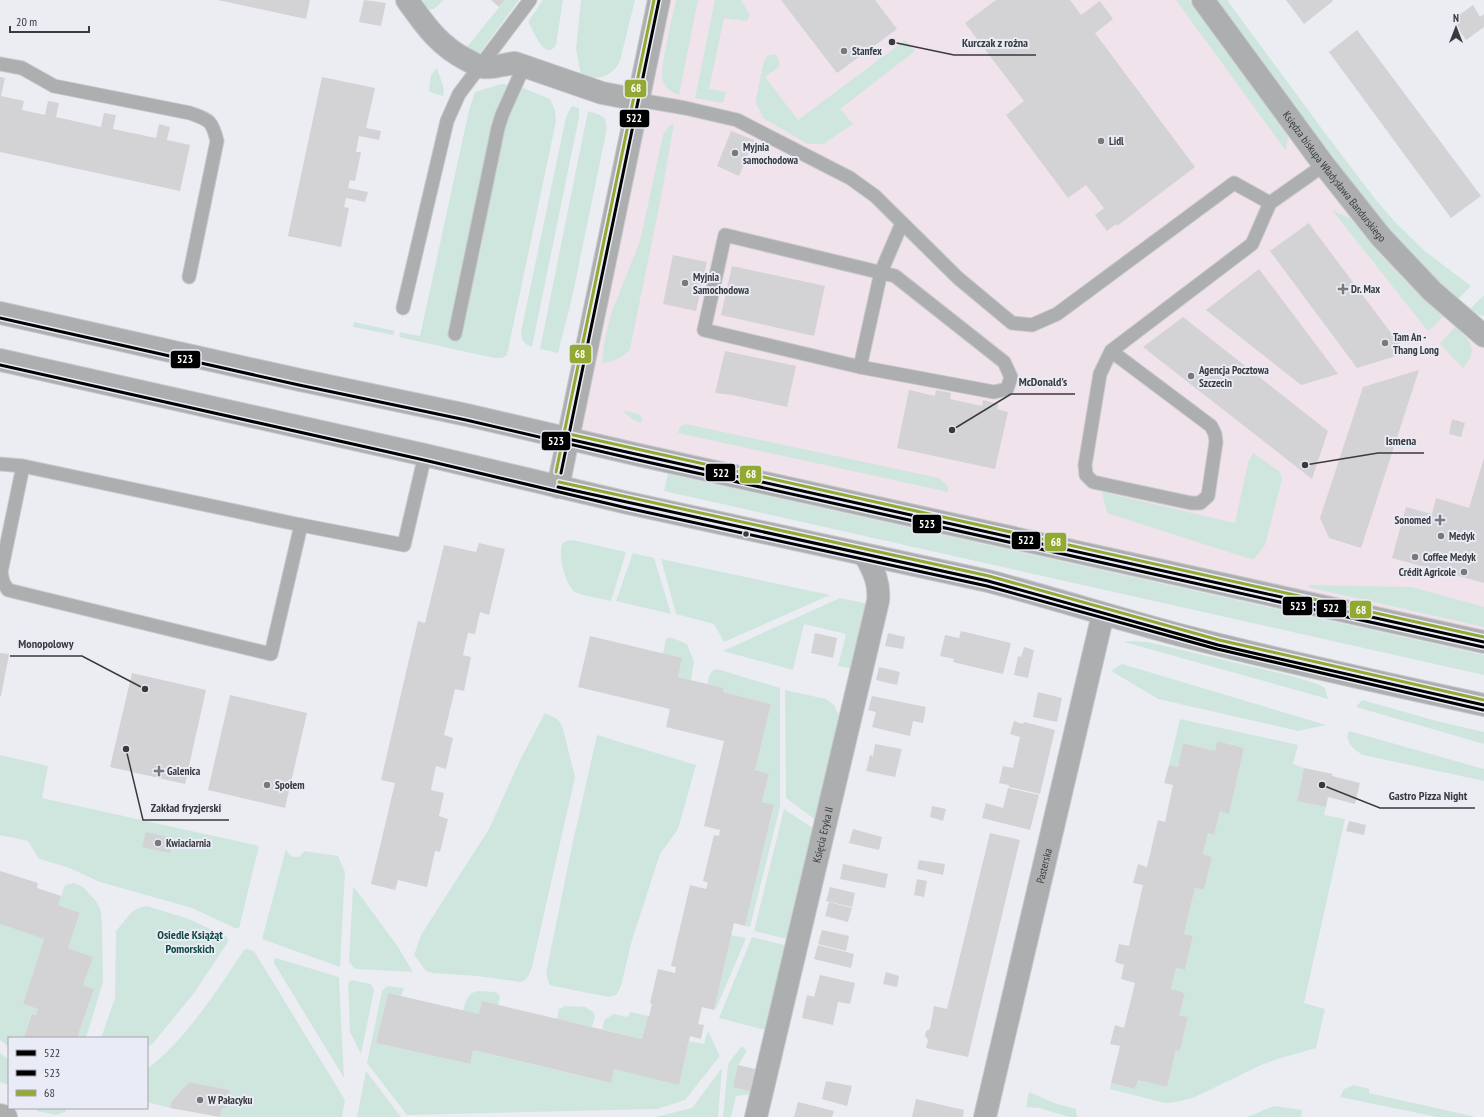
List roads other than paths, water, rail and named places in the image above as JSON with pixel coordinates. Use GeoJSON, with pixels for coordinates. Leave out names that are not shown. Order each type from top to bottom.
{"type":"FeatureCollection","features":[{"type":"Feature","properties":{"kind":"street"},"geometry":{"type":"LineString","coordinates":[[407,0],[427,29],[439,42],[456,54],[481,67],[515,63],[602,93],[639,100]]}},
{"type":"Feature","properties":{"kind":"street"},"geometry":{"type":"LineString","coordinates":[[558,487],[660,0]]}},
{"type":"Feature","properties":{"kind":"street","name":"Księdza biskupa Władysława Bandurskiego"},"geometry":{"type":"LineString","coordinates":[[1203,0],[1324,165],[1381,237],[1444,302],[1484,336]]}},
{"type":"Feature","properties":{"kind":"street"},"geometry":{"type":"LineString","coordinates":[[0,313],[300,380],[466,415],[568,439],[1484,642]]}},
{"type":"Feature","properties":{"kind":"street"},"geometry":{"type":"LineString","coordinates":[[0,360],[425,455],[558,487],[988,581],[1040,594],[1103,614],[1180,635],[1283,660],[1484,704]]}},
{"type":"Feature","properties":{"kind":"street","name":"Księcia Eryka II"},"geometry":{"type":"LineString","coordinates":[[756,1117],[878,601],[879,592],[875,573],[865,555]]}},
{"type":"Feature","properties":{"kind":"street","name":"Pasterska"},"geometry":{"type":"LineString","coordinates":[[985,1117],[1103,614]]}},
{"type":"Feature","properties":{"kind":"street"},"geometry":{"type":"LineString","coordinates":[[0,1115],[6,1117]]}},
{"type":"Feature","properties":{"kind":"lane"},"geometry":{"type":"LineString","coordinates":[[402,308],[447,121],[460,94],[530,0]]}},
{"type":"Feature","properties":{"kind":"lane"},"geometry":{"type":"LineString","coordinates":[[0,64],[22,68],[54,86],[190,113],[206,119],[213,126],[217,141],[189,277]]}},
{"type":"Feature","properties":{"kind":"lane"},"geometry":{"type":"LineString","coordinates":[[454,334],[498,128],[502,115],[524,66]]}},
{"type":"Feature","properties":{"kind":"lane"},"geometry":{"type":"LineString","coordinates":[[639,100],[685,108],[737,120],[850,178],[875,196],[958,278],[1012,323],[1032,325],[1056,314],[1234,183],[1270,203]]}},
{"type":"Feature","properties":{"kind":"lane"},"geometry":{"type":"LineString","coordinates":[[1111,351],[1211,426],[1215,434],[1216,442],[1208,496],[1200,503],[1191,503],[1093,482],[1086,474],[1085,465],[1100,374],[1111,351],[1252,244],[1270,203],[1324,165]]}},
{"type":"Feature","properties":{"kind":"lane"},"geometry":{"type":"LineString","coordinates":[[860,367],[881,272],[902,223]]}},
{"type":"Feature","properties":{"kind":"lane"},"geometry":{"type":"LineString","coordinates":[[725,235],[895,276],[1004,362],[1011,377],[1007,389],[994,392],[860,367],[704,330],[725,235]]}},
{"type":"Feature","properties":{"kind":"lane"},"geometry":{"type":"LineString","coordinates":[[0,464],[22,466],[301,525],[404,544],[425,455]]}},
{"type":"Feature","properties":{"kind":"lane"},"geometry":{"type":"LineString","coordinates":[[22,466],[1,572],[3,582],[8,590],[271,654],[301,525]]}},
{"type":"Feature","properties":{"kind":"place","name":"Kurczak z rożna"},"geometry":{"type":"Point","coordinates":[892,42]}},
{"type":"Feature","properties":{"kind":"place","name":"Stanfex"},"geometry":{"type":"Point","coordinates":[844,51]}},
{"type":"Feature","properties":{"kind":"place","name":"Lidl"},"geometry":{"type":"Point","coordinates":[1101,141]}},
{"type":"Feature","properties":{"kind":"place","name":"Myjnia samochodowa"},"geometry":{"type":"Point","coordinates":[735,153]}},
{"type":"Feature","properties":{"kind":"place","name":"Myjnia Samochodowa"},"geometry":{"type":"Point","coordinates":[685,283]}},
{"type":"Feature","properties":{"kind":"place","name":"Dr. Max"},"geometry":{"type":"Point","coordinates":[1343,289]}},
{"type":"Feature","properties":{"kind":"place","name":"Tam An - Thang Long"},"geometry":{"type":"Point","coordinates":[1385,343]}},
{"type":"Feature","properties":{"kind":"place","name":"Agencja Pocztowa Szczecin"},"geometry":{"type":"Point","coordinates":[1191,376]}},
{"type":"Feature","properties":{"kind":"place","name":"McDonald's"},"geometry":{"type":"Point","coordinates":[952,430]}},
{"type":"Feature","properties":{"kind":"place","name":"Ismena"},"geometry":{"type":"Point","coordinates":[1305,465]}},
{"type":"Feature","properties":{"kind":"place","name":"Sonomed"},"geometry":{"type":"Point","coordinates":[1440,520]}},
{"type":"Feature","properties":{"kind":"place","name":"Medyk"},"geometry":{"type":"Point","coordinates":[1441,536]}},
{"type":"Feature","properties":{"kind":"place","name":"Coffee Medyk"},"geometry":{"type":"Point","coordinates":[1415,557]}},
{"type":"Feature","properties":{"kind":"place","name":"Crédit Agricole"},"geometry":{"type":"Point","coordinates":[1464,572]}},
{"type":"Feature","properties":{"kind":"place","name":"Monopolowy"},"geometry":{"type":"Point","coordinates":[145,689]}},
{"type":"Feature","properties":{"kind":"place","name":"Zakład fryzjerski"},"geometry":{"type":"Point","coordinates":[126,749]}},
{"type":"Feature","properties":{"kind":"place","name":"Galenica"},"geometry":{"type":"Point","coordinates":[159,771]}},
{"type":"Feature","properties":{"kind":"place","name":"Społem"},"geometry":{"type":"Point","coordinates":[267,785]}},
{"type":"Feature","properties":{"kind":"place","name":"Gastro Pizza Night"},"geometry":{"type":"Point","coordinates":[1322,785]}},
{"type":"Feature","properties":{"kind":"place","name":"Kwiaciarnia"},"geometry":{"type":"Point","coordinates":[158,843]}},
{"type":"Feature","properties":{"kind":"place","name":"W Pałacyku"},"geometry":{"type":"Point","coordinates":[200,1100]}},
{"type":"Feature","properties":{"kind":"district","name":"Osiedle Książąt Pomorskich"},"geometry":{"type":"Point","coordinates":[190,942]}}]}
